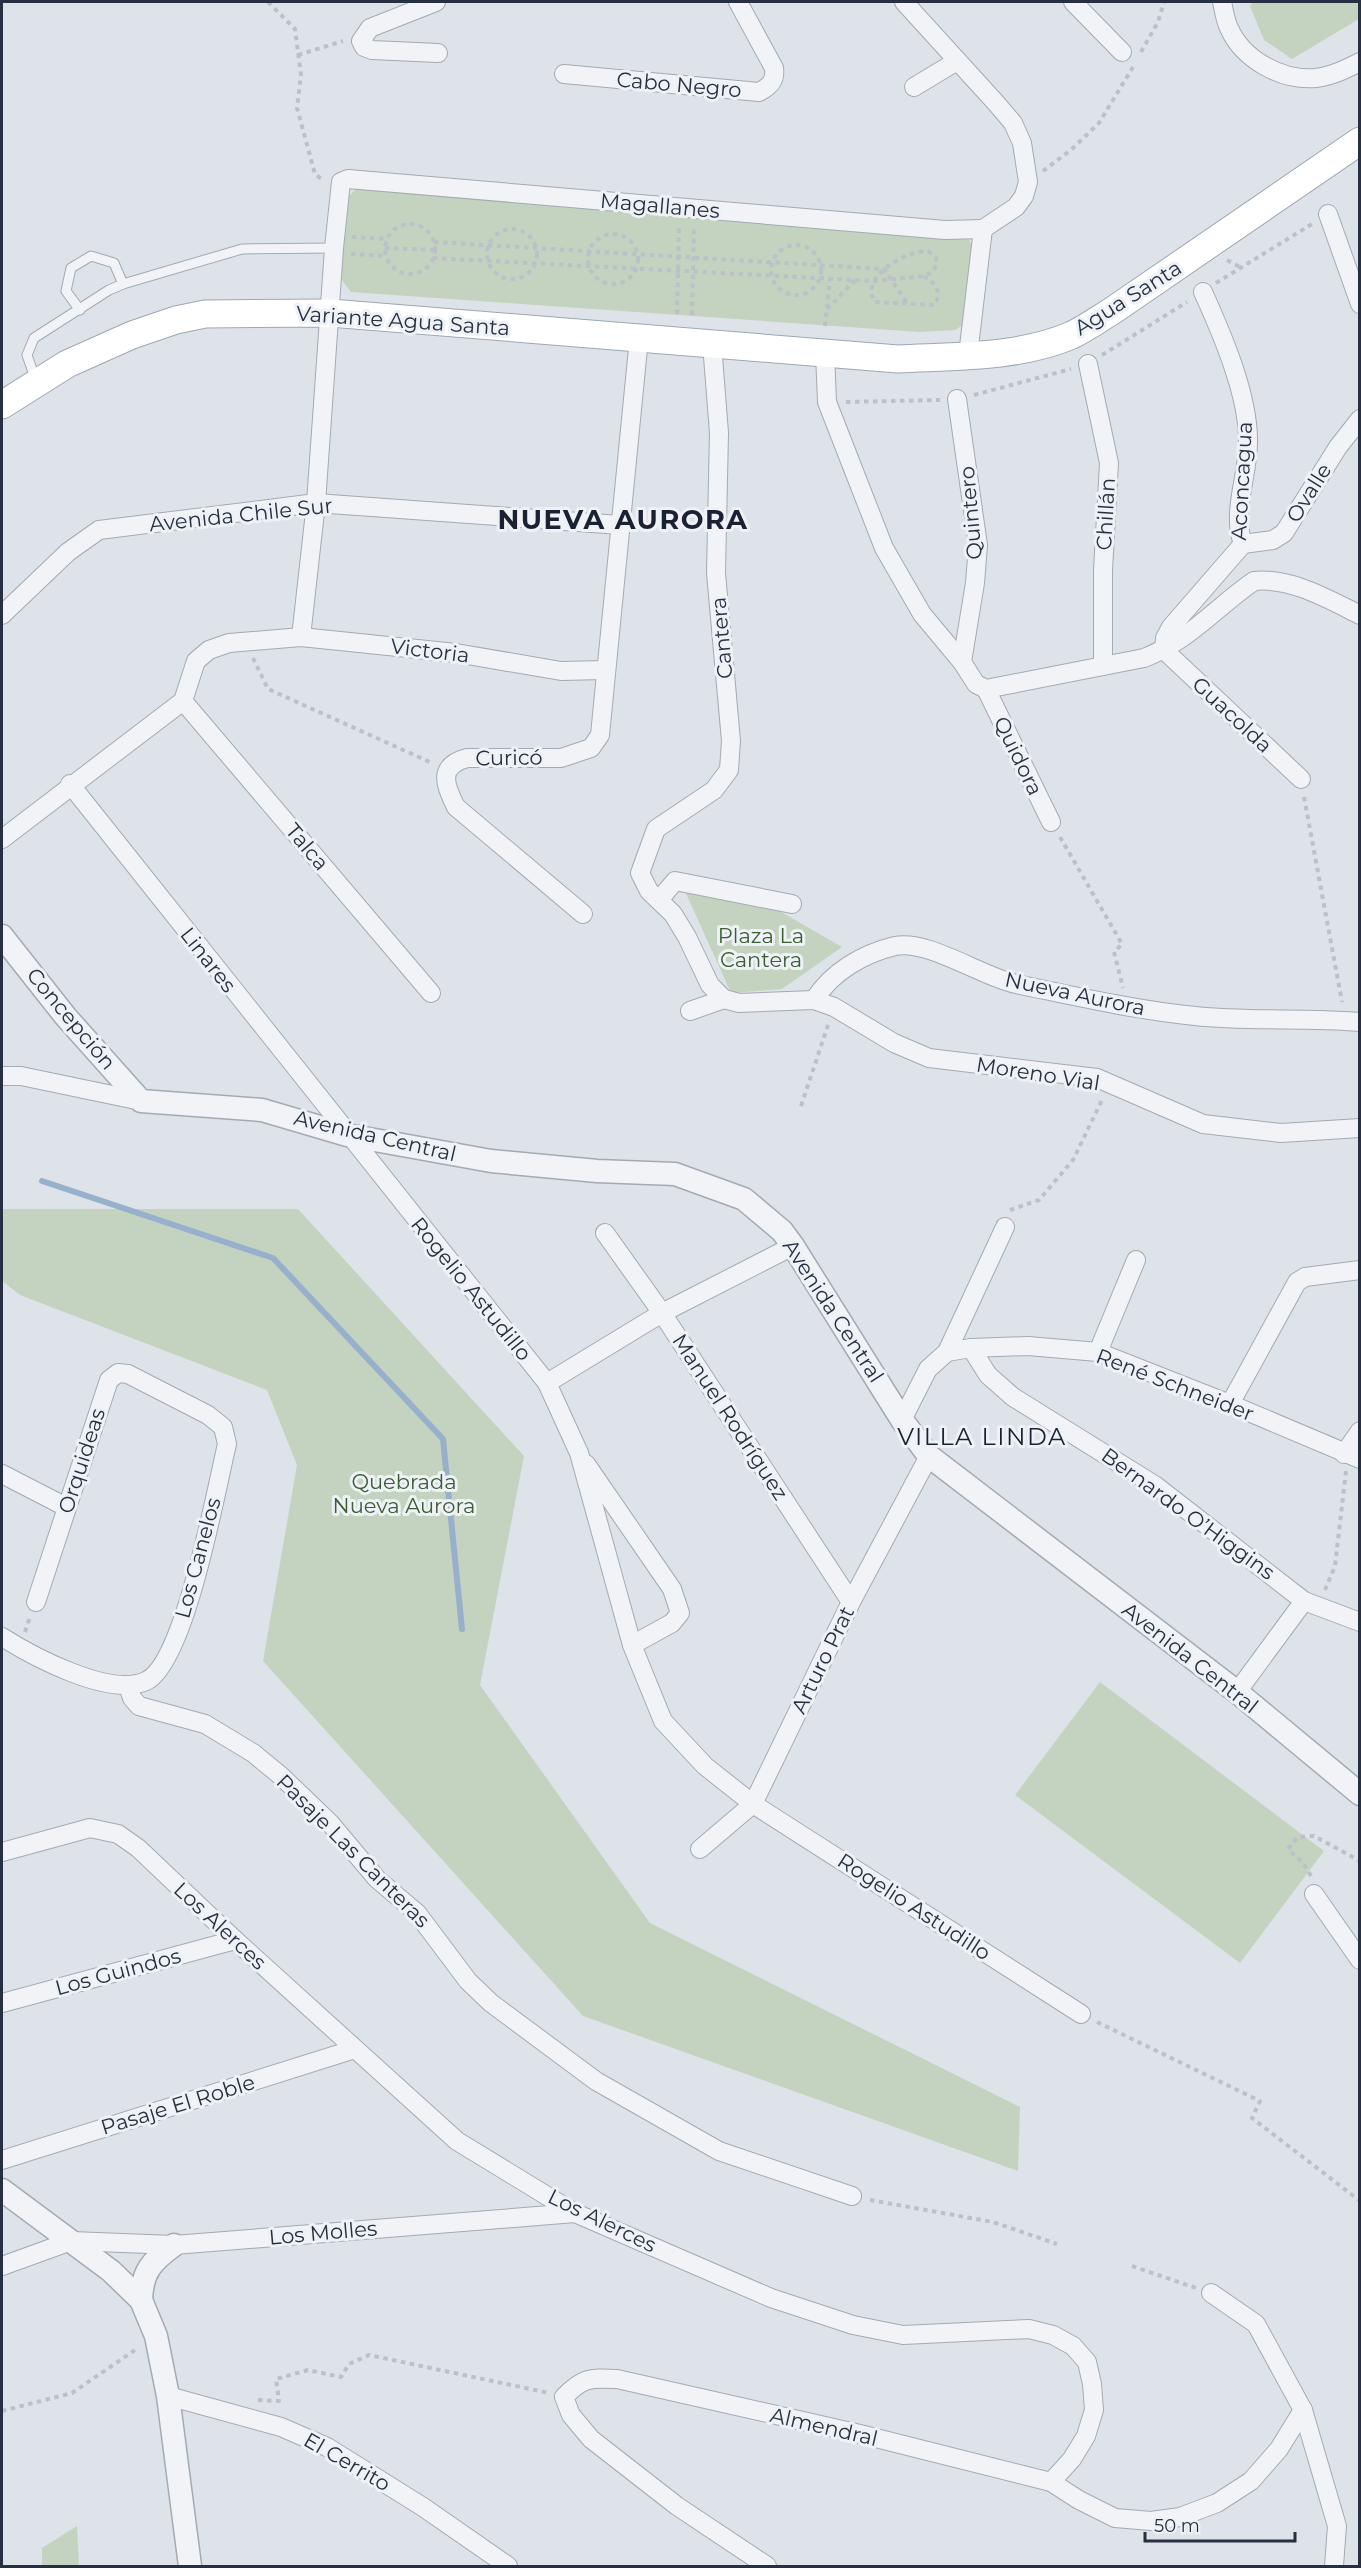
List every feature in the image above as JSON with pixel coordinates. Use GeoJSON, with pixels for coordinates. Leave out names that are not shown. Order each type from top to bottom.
{"type":"FeatureCollection","features":[{"type":"Feature","properties":{"kind":"main road","name":"Agua Santa"},"geometry":{"type":"LineString","coordinates":[[825,353],[898,359],[968,355],[1030,347],[1072,335],[1131,299],[1359,141]]}},
{"type":"Feature","properties":{"kind":"main road","name":"Variante Agua Santa"},"geometry":{"type":"LineString","coordinates":[[2,405],[67,364],[132,335],[176,320],[205,314],[330,313],[825,353]]}},
{"type":"Feature","properties":{"kind":"street"},"geometry":{"type":"LineString","coordinates":[[436,2],[370,28],[361,41],[364,47],[372,50],[438,53]]}},
{"type":"Feature","properties":{"kind":"street","name":"Cabo Negro"},"geometry":{"type":"LineString","coordinates":[[564,74],[759,92],[770,86],[775,74],[774,69],[738,2]]}},
{"type":"Feature","properties":{"kind":"street"},"geometry":{"type":"LineString","coordinates":[[904,2],[1013,123],[1022,143],[1028,182],[1024,196],[1016,207],[983,229],[968,355]]}},
{"type":"Feature","properties":{"kind":"street"},"geometry":{"type":"LineString","coordinates":[[1072,2],[1122,52]]}},
{"type":"Feature","properties":{"kind":"street"},"geometry":{"type":"LineString","coordinates":[[1222,2],[1229,29],[1243,50],[1276,72],[1296,77],[1317,78],[1340,72],[1359,62]]}},
{"type":"Feature","properties":{"kind":"street"},"geometry":{"type":"LineString","coordinates":[[914,87],[957,62]]}},
{"type":"Feature","properties":{"kind":"street","name":"Magallanes"},"geometry":{"type":"LineString","coordinates":[[339,195],[341,182],[348,178],[945,230],[983,229]]}},
{"type":"Feature","properties":{"kind":"street"},"geometry":{"type":"LineString","coordinates":[[301,637],[316,503],[339,195]]}},
{"type":"Feature","properties":{"kind":"street"},"geometry":{"type":"LineString","coordinates":[[1328,214],[1359,304]]}},
{"type":"Feature","properties":{"kind":"street","name":"Aconcagua"},"geometry":{"type":"LineString","coordinates":[[1164,650],[1165,638],[1171,627],[1243,544],[1239,533],[1248,442],[1247,417],[1219,326],[1203,292]]}},
{"type":"Feature","properties":{"kind":"street"},"geometry":{"type":"LineString","coordinates":[[605,670],[639,338]]}},
{"type":"Feature","properties":{"kind":"street","name":"Cantera"},"geometry":{"type":"LineString","coordinates":[[654,896],[640,873],[656,829],[714,790],[729,770],[731,741],[716,573],[719,433],[712,344]]}},
{"type":"Feature","properties":{"kind":"street","name":"Quidora"},"geometry":{"type":"LineString","coordinates":[[825,353],[827,402],[884,548],[922,614],[962,662],[976,684],[986,689],[1051,822]]}},
{"type":"Feature","properties":{"kind":"street","name":"Chillán"},"geometry":{"type":"LineString","coordinates":[[1088,364],[1109,463],[1103,570],[1103,666]]}},
{"type":"Feature","properties":{"kind":"street","name":"Quintero"},"geometry":{"type":"LineString","coordinates":[[957,399],[978,545],[975,583],[962,662]]}},
{"type":"Feature","properties":{"kind":"street","name":"Ovalle"},"geometry":{"type":"LineString","coordinates":[[1243,544],[1273,540],[1284,533],[1338,447],[1359,419]]}},
{"type":"Feature","properties":{"kind":"street","name":"Avenida Chile Sur"},"geometry":{"type":"LineString","coordinates":[[2,615],[68,552],[99,530],[316,503],[620,525]]}},
{"type":"Feature","properties":{"kind":"street"},"geometry":{"type":"LineString","coordinates":[[986,689],[1144,658],[1164,650],[1185,639],[1254,581],[1267,580],[1310,592],[1359,615]]}},
{"type":"Feature","properties":{"kind":"street","name":"Victoria"},"geometry":{"type":"LineString","coordinates":[[183,701],[196,661],[209,650],[246,641],[301,637],[456,653],[561,671],[605,670]]}},
{"type":"Feature","properties":{"kind":"street","name":"Guacolda"},"geometry":{"type":"LineString","coordinates":[[1164,650],[1301,779]]}},
{"type":"Feature","properties":{"kind":"street","name":"Curicó"},"geometry":{"type":"LineString","coordinates":[[583,914],[456,807],[447,789],[447,770],[455,761],[467,758],[561,758],[591,748],[600,735],[605,670]]}},
{"type":"Feature","properties":{"kind":"street"},"geometry":{"type":"LineString","coordinates":[[2,839],[70,784],[183,701]]}},
{"type":"Feature","properties":{"kind":"street","name":"Talca"},"geometry":{"type":"LineString","coordinates":[[183,701],[431,993]]}},
{"type":"Feature","properties":{"kind":"street","name":"Linares"},"geometry":{"type":"LineString","coordinates":[[70,784],[347,1135]]}},
{"type":"Feature","properties":{"kind":"street"},"geometry":{"type":"LineString","coordinates":[[724,999],[711,986],[673,914],[654,896],[675,881],[792,904]]}},
{"type":"Feature","properties":{"kind":"street","name":"Concepción"},"geometry":{"type":"LineString","coordinates":[[2,936],[66,1017],[141,1101]]}},
{"type":"Feature","properties":{"kind":"street","name":"Nueva Aurora"},"geometry":{"type":"LineString","coordinates":[[814,1000],[825,983],[845,966],[896,946],[916,946],[1011,983],[1139,1009],[1197,1017],[1352,1021]]}},
{"type":"Feature","properties":{"kind":"street","name":"Moreno Vial"},"geometry":{"type":"LineString","coordinates":[[690,1011],[724,999],[739,1003],[814,1000],[834,1007],[894,1043],[929,1058],[1097,1078],[1203,1124],[1281,1133],[1359,1128]]}},
{"type":"Feature","properties":{"kind":"street","name":"Avenida Central"},"geometry":{"type":"LineString","coordinates":[[2,1076],[21,1076],[141,1101],[262,1110],[347,1135],[491,1161],[597,1171],[675,1174],[744,1199],[776,1226],[793,1246],[902,1420],[929,1456],[1236,1692],[1359,1794]]}},
{"type":"Feature","properties":{"kind":"street","name":"Rogelio Astudillo"},"geometry":{"type":"LineString","coordinates":[[347,1135],[547,1383],[579,1453],[632,1645],[663,1721],[705,1766],[753,1804],[1081,2014]]}},
{"type":"Feature","properties":{"kind":"street"},"geometry":{"type":"LineString","coordinates":[[902,1420],[928,1369],[947,1352],[1004,1228]]}},
{"type":"Feature","properties":{"kind":"street","name":"Manuel Rodríguez"},"geometry":{"type":"LineString","coordinates":[[605,1233],[662,1313],[851,1602]]}},
{"type":"Feature","properties":{"kind":"street"},"geometry":{"type":"LineString","coordinates":[[547,1383],[662,1313],[793,1246]]}},
{"type":"Feature","properties":{"kind":"street"},"geometry":{"type":"LineString","coordinates":[[1098,1352],[1136,1260]]}},
{"type":"Feature","properties":{"kind":"street"},"geometry":{"type":"LineString","coordinates":[[1230,1404],[1297,1282],[1305,1277],[1359,1270]]}},
{"type":"Feature","properties":{"kind":"street","name":"René Schneider"},"geometry":{"type":"LineString","coordinates":[[947,1352],[971,1348],[1028,1346],[1098,1352],[1230,1404],[1350,1456]]}},
{"type":"Feature","properties":{"kind":"street","name":"Bernardo O’Higgins"},"geometry":{"type":"LineString","coordinates":[[971,1348],[988,1374],[1013,1397],[1156,1486],[1311,1603],[1359,1622]]}},
{"type":"Feature","properties":{"kind":"street","name":"Orquideas"},"geometry":{"type":"LineString","coordinates":[[36,1602],[109,1380],[118,1373],[129,1374],[208,1415]]}},
{"type":"Feature","properties":{"kind":"street","name":"Los Canelos"},"geometry":{"type":"LineString","coordinates":[[128,1685],[146,1681],[162,1667],[173,1649],[188,1605],[227,1444],[223,1427],[208,1415]]}},
{"type":"Feature","properties":{"kind":"street"},"geometry":{"type":"LineString","coordinates":[[1350,1456],[1359,1431]]}},
{"type":"Feature","properties":{"kind":"street","name":"Rogelio Astudillo"},"geometry":{"type":"LineString","coordinates":[[579,1453],[672,1589],[680,1613],[672,1623],[632,1645]]}},
{"type":"Feature","properties":{"kind":"street","name":"Arturo Prat"},"geometry":{"type":"LineString","coordinates":[[700,1849],[753,1804],[851,1602],[929,1456]]}},
{"type":"Feature","properties":{"kind":"street"},"geometry":{"type":"LineString","coordinates":[[2,1474],[66,1507]]}},
{"type":"Feature","properties":{"kind":"street"},"geometry":{"type":"LineString","coordinates":[[1236,1692],[1311,1603]]}},
{"type":"Feature","properties":{"kind":"street"},"geometry":{"type":"LineString","coordinates":[[2,1637],[19,1648],[98,1682],[128,1685]]}},
{"type":"Feature","properties":{"kind":"street","name":"Pasaje Las Canteras"},"geometry":{"type":"LineString","coordinates":[[128,1685],[132,1698],[139,1706],[205,1724],[253,1754],[281,1776],[330,1823],[377,1880],[417,1912],[468,1981],[491,2003],[596,2081],[718,2151],[852,2196]]}},
{"type":"Feature","properties":{"kind":"street","name":"Los Alerces"},"geometry":{"type":"LineString","coordinates":[[2,1852],[90,1828],[118,1834],[138,1848],[234,1940],[458,2141],[575,2213],[771,2298],[853,2325],[903,2335],[1029,2329],[1053,2335],[1073,2346],[1087,2362],[1094,2410],[1082,2444],[1051,2482]]}},
{"type":"Feature","properties":{"kind":"street"},"geometry":{"type":"LineString","coordinates":[[1315,1896],[1359,1960]]}},
{"type":"Feature","properties":{"kind":"street","name":"Los Guindos"},"geometry":{"type":"LineString","coordinates":[[2,2003],[234,1940]]}},
{"type":"Feature","properties":{"kind":"street","name":"Pasaje El Roble"},"geometry":{"type":"LineString","coordinates":[[2,2160],[355,2049]]}},
{"type":"Feature","properties":{"kind":"street"},"geometry":{"type":"LineString","coordinates":[[2,2190],[111,2271],[141,2300]]}},
{"type":"Feature","properties":{"kind":"street","name":"Los Molles"},"geometry":{"type":"LineString","coordinates":[[71,2241],[174,2244],[575,2213]]}},
{"type":"Feature","properties":{"kind":"street"},"geometry":{"type":"LineString","coordinates":[[2,2266],[71,2241]]}},
{"type":"Feature","properties":{"kind":"street"},"geometry":{"type":"LineString","coordinates":[[174,2244],[154,2260],[141,2286],[141,2300],[156,2336],[168,2396],[190,2566]]}},
{"type":"Feature","properties":{"kind":"street"},"geometry":{"type":"LineString","coordinates":[[1210,2293],[1256,2324],[1303,2410],[1337,2526],[1334,2566]]}},
{"type":"Feature","properties":{"kind":"street","name":"Almendral"},"geometry":{"type":"LineString","coordinates":[[564,2397],[579,2382],[593,2378],[617,2379],[860,2434],[1051,2482],[1114,2518],[1151,2521],[1180,2517],[1217,2503],[1251,2481],[1279,2449],[1303,2410]]}},
{"type":"Feature","properties":{"kind":"street","name":"El Cerrito"},"geometry":{"type":"LineString","coordinates":[[168,2396],[282,2427],[327,2447],[423,2507],[507,2566]]}},
{"type":"Feature","properties":{"kind":"street"},"geometry":{"type":"LineString","coordinates":[[564,2397],[571,2415],[591,2439],[677,2506],[766,2566]]}},
{"type":"Feature","properties":{"kind":"lane"},"geometry":{"type":"LineString","coordinates":[[37,382],[27,355],[34,338],[109,290],[242,249],[335,246]]}},
{"type":"Feature","properties":{"kind":"lane"},"geometry":{"type":"LineString","coordinates":[[80,310],[66,291],[71,268],[91,256],[114,263],[123,285]]}},
{"type":"Feature","properties":{"kind":"path"},"geometry":{"type":"LineString","coordinates":[[268,2],[295,29],[301,75],[297,108],[315,174],[339,195]]}},
{"type":"Feature","properties":{"kind":"path"},"geometry":{"type":"LineString","coordinates":[[1028,182],[1071,150],[1099,123],[1158,22],[1164,2]]}},
{"type":"Feature","properties":{"kind":"path"},"geometry":{"type":"LineString","coordinates":[[298,55],[364,34]]}},
{"type":"Feature","properties":{"kind":"path"},"geometry":{"type":"LineString","coordinates":[[677,314],[678,256],[687,209]]}},
{"type":"Feature","properties":{"kind":"path"},"geometry":{"type":"LineString","coordinates":[[687,209],[693,257],[692,315]]}},
{"type":"Feature","properties":{"kind":"path"},"geometry":{"type":"LineString","coordinates":[[827,402],[957,399],[1088,364],[1328,214]]}},
{"type":"Feature","properties":{"kind":"path"},"geometry":{"type":"LineString","coordinates":[[412,224],[425,229],[434,242],[433,258],[423,269],[409,274],[395,269],[386,256],[387,239],[397,227],[412,224]]}},
{"type":"Feature","properties":{"kind":"path"},"geometry":{"type":"LineString","coordinates":[[513,229],[528,234],[536,248],[534,264],[525,275],[510,279],[496,274],[488,261],[489,245],[498,233],[513,229]]}},
{"type":"Feature","properties":{"kind":"path"},"geometry":{"type":"LineString","coordinates":[[615,234],[630,240],[638,254],[636,269],[626,280],[612,284],[598,279],[590,266],[590,251],[600,238],[615,234]]}},
{"type":"Feature","properties":{"kind":"path"},"geometry":{"type":"LineString","coordinates":[[335,246],[387,239]]}},
{"type":"Feature","properties":{"kind":"path"},"geometry":{"type":"LineString","coordinates":[[434,242],[884,269]]}},
{"type":"Feature","properties":{"kind":"path"},"geometry":{"type":"LineString","coordinates":[[798,245],[812,251],[820,265],[819,278],[811,290],[791,294],[779,288],[772,276],[772,262],[783,249],[798,245]]}},
{"type":"Feature","properties":{"kind":"path"},"geometry":{"type":"LineString","coordinates":[[335,246],[386,256]]}},
{"type":"Feature","properties":{"kind":"path"},"geometry":{"type":"LineString","coordinates":[[385,248],[435,250]]}},
{"type":"Feature","properties":{"kind":"path"},"geometry":{"type":"LineString","coordinates":[[433,258],[875,281],[931,274],[936,267],[936,258],[928,251],[909,254],[884,269],[875,281],[871,296],[875,303],[930,307],[937,302],[938,295],[935,285],[923,276]]}},
{"type":"Feature","properties":{"kind":"path"},"geometry":{"type":"LineString","coordinates":[[884,269],[909,306]]}},
{"type":"Feature","properties":{"kind":"path"},"geometry":{"type":"LineString","coordinates":[[825,326],[830,279]]}},
{"type":"Feature","properties":{"kind":"path"},"geometry":{"type":"LineString","coordinates":[[827,310],[855,280]]}},
{"type":"Feature","properties":{"kind":"path"},"geometry":{"type":"LineString","coordinates":[[246,641],[268,689],[447,770]]}},
{"type":"Feature","properties":{"kind":"path"},"geometry":{"type":"LineString","coordinates":[[1301,779],[1352,1021]]}},
{"type":"Feature","properties":{"kind":"path"},"geometry":{"type":"LineString","coordinates":[[1051,822],[1122,944],[1114,952],[1120,985],[1127,993]]}},
{"type":"Feature","properties":{"kind":"path"},"geometry":{"type":"LineString","coordinates":[[801,1106],[834,1007]]}},
{"type":"Feature","properties":{"kind":"path"},"geometry":{"type":"LineString","coordinates":[[1004,1228],[996,1213],[1039,1200],[1073,1160],[1095,1118],[1108,1083]]}},
{"type":"Feature","properties":{"kind":"path"},"geometry":{"type":"LineString","coordinates":[[1311,1603],[1335,1566],[1350,1456]]}},
{"type":"Feature","properties":{"kind":"path"},"geometry":{"type":"LineString","coordinates":[[19,1648],[36,1602]]}},
{"type":"Feature","properties":{"kind":"path"},"geometry":{"type":"LineString","coordinates":[[1315,1896],[1319,1890],[1303,1863],[1288,1849],[1298,1837],[1314,1836],[1359,1861]]}},
{"type":"Feature","properties":{"kind":"path"},"geometry":{"type":"LineString","coordinates":[[1081,2014],[1260,2101],[1252,2118],[1359,2201]]}},
{"type":"Feature","properties":{"kind":"path"},"geometry":{"type":"LineString","coordinates":[[852,2196],[993,2222],[1057,2244]]}},
{"type":"Feature","properties":{"kind":"path"},"geometry":{"type":"LineString","coordinates":[[1132,2266],[1210,2293]]}},
{"type":"Feature","properties":{"kind":"path"},"geometry":{"type":"LineString","coordinates":[[2,2411],[72,2393],[156,2336]]}},
{"type":"Feature","properties":{"kind":"path"},"geometry":{"type":"LineString","coordinates":[[257,2400],[279,2401],[276,2379],[308,2370],[341,2378],[349,2364],[369,2355],[564,2397]]}},
{"type":"Feature","properties":{"kind":"green space"},"geometry":{"type":"Polygon","coordinates":[[[1253,2],[1359,2],[1359,19],[1292,59],[1264,40],[1250,6],[1253,2]]]}},
{"type":"Feature","properties":{"kind":"green space"},"geometry":{"type":"Polygon","coordinates":[[[358,187],[968,238],[975,250],[963,325],[955,330],[919,332],[351,292],[341,279],[347,198],[358,187]]]}},
{"type":"Feature","properties":{"kind":"green space","name":"Plaza La Cantera"},"geometry":{"type":"Polygon","coordinates":[[[684,889],[776,909],[842,947],[782,989],[731,993],[684,889]]]}},
{"type":"Feature","properties":{"kind":"green space","name":"Quebrada Nueva Aurora"},"geometry":{"type":"Polygon","coordinates":[[[2,1209],[298,1209],[524,1456],[480,1685],[650,1923],[1020,2107],[1018,2171],[583,2016],[263,1661],[297,1465],[267,1390],[20,1295],[2,1281],[2,1209]]]}},
{"type":"Feature","properties":{"kind":"green space"},"geometry":{"type":"Polygon","coordinates":[[[1100,1682],[1324,1851],[1240,1963],[1015,1795],[1100,1682]]]}},
{"type":"Feature","properties":{"kind":"green space"},"geometry":{"type":"Polygon","coordinates":[[[77,2526],[79,2566],[42,2566],[42,2548],[77,2526]]]}},
{"type":"Feature","properties":{"kind":"waterway"},"geometry":{"type":"LineString","coordinates":[[42,1181],[273,1258],[443,1439],[462,1629]]}},
{"type":"Feature","properties":{"kind":"district","name":"NUEVA AURORA"},"geometry":{"type":"Point","coordinates":[623,520]}},
{"type":"Feature","properties":{"kind":"district","name":"VILLA LINDA"},"geometry":{"type":"Point","coordinates":[982,1437]}}]}
